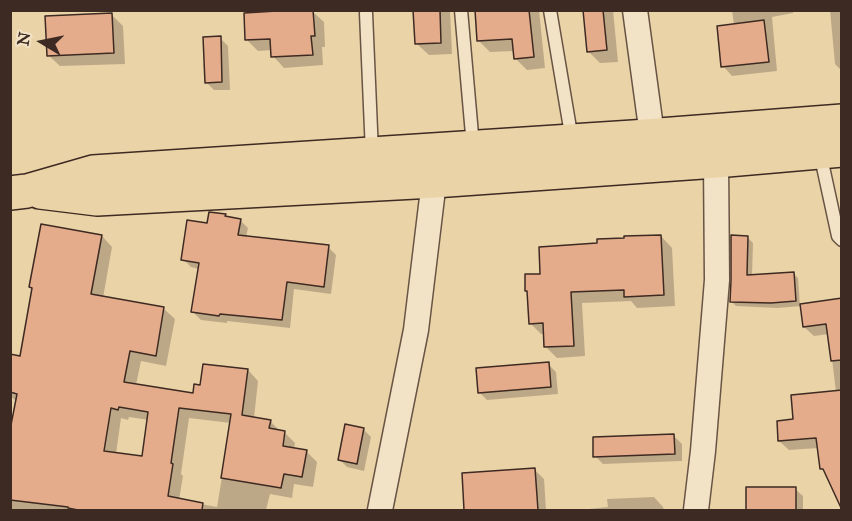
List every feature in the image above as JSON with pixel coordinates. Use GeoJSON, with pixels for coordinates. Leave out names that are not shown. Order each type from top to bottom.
{"type":"FeatureCollection","features":[{"type":"Feature","properties":{"kind":"main road"},"geometry":{"type":"LineString","coordinates":[[19,192],[97,200],[435,181],[640,146],[780,126],[842,121]]}},
{"type":"Feature","properties":{"kind":"main road"},"geometry":{"type":"LineString","coordinates":[[19,192],[93,172],[573,141],[640,146],[716,161],[831,151]]}},
{"type":"Feature","properties":{"kind":"street"},"geometry":{"type":"LineString","coordinates":[[635,10],[640,146]]}},
{"type":"Feature","properties":{"kind":"street"},"geometry":{"type":"LineString","coordinates":[[696,510],[717,280],[716,161]]}},
{"type":"Feature","properties":{"kind":"street"},"geometry":{"type":"LineString","coordinates":[[380,510],[416,330],[435,181]]}},
{"type":"Feature","properties":{"kind":"lane"},"geometry":{"type":"LineString","coordinates":[[461,10],[473,147]]}},
{"type":"Feature","properties":{"kind":"lane"},"geometry":{"type":"LineString","coordinates":[[550,10],[573,141]]}},
{"type":"Feature","properties":{"kind":"lane"},"geometry":{"type":"LineString","coordinates":[[366,13],[372,154]]}},
{"type":"Feature","properties":{"kind":"lane"},"geometry":{"type":"LineString","coordinates":[[831,151],[838,236],[842,240]]}},
{"type":"Feature","properties":{"kind":"building"},"geometry":{"type":"Polygon","coordinates":[[[313,10],[315,36],[311,36],[313,55],[271,57],[270,39],[245,40],[244,13],[313,10]]]}},
{"type":"Feature","properties":{"kind":"building"},"geometry":{"type":"Polygon","coordinates":[[[413,10],[440,10],[441,43],[415,44],[413,10]]]}},
{"type":"Feature","properties":{"kind":"building"},"geometry":{"type":"Polygon","coordinates":[[[475,10],[529,10],[534,57],[514,59],[512,39],[477,41],[475,10]]]}},
{"type":"Feature","properties":{"kind":"building"},"geometry":{"type":"Polygon","coordinates":[[[583,10],[603,10],[607,50],[587,52],[583,10]]]}},
{"type":"Feature","properties":{"kind":"building"},"geometry":{"type":"Polygon","coordinates":[[[112,13],[114,53],[47,56],[45,16],[112,13]]]}},
{"type":"Feature","properties":{"kind":"building"},"geometry":{"type":"Polygon","coordinates":[[[764,20],[769,62],[721,67],[717,26],[764,20]]]}},
{"type":"Feature","properties":{"kind":"building"},"geometry":{"type":"Polygon","coordinates":[[[221,36],[222,82],[205,83],[203,37],[221,36]]]}},
{"type":"Feature","properties":{"kind":"building"},"geometry":{"type":"Polygon","coordinates":[[[209,212],[241,219],[238,235],[329,245],[324,287],[287,282],[282,320],[191,312],[199,263],[181,260],[187,220],[207,223],[209,212]]]}},
{"type":"Feature","properties":{"kind":"building"},"geometry":{"type":"Polygon","coordinates":[[[41,224],[102,235],[91,294],[164,307],[156,356],[130,351],[124,382],[193,393],[194,384],[200,385],[203,364],[248,369],[242,415],[271,420],[269,428],[285,431],[283,446],[307,450],[302,477],[284,474],[281,488],[221,478],[231,414],[179,408],[168,496],[203,503],[202,510],[78,510],[10,500],[10,430],[17,394],[10,392],[10,354],[20,356],[32,288],[29,287],[41,224]],[[119,407],[118,410],[111,408],[104,451],[142,456],[148,412],[119,407]]]}},
{"type":"Feature","properties":{"kind":"building"},"geometry":{"type":"Polygon","coordinates":[[[661,235],[664,295],[624,297],[624,290],[571,292],[574,346],[544,347],[543,323],[529,324],[527,291],[525,291],[525,274],[540,274],[539,247],[597,243],[597,239],[624,238],[624,236],[661,235]]]}},
{"type":"Feature","properties":{"kind":"building"},"geometry":{"type":"Polygon","coordinates":[[[731,235],[748,236],[747,275],[794,272],[796,301],[730,302],[731,235]]]}},
{"type":"Feature","properties":{"kind":"building"},"geometry":{"type":"Polygon","coordinates":[[[842,298],[842,360],[831,361],[826,324],[803,327],[800,304],[842,298]]]}},
{"type":"Feature","properties":{"kind":"building"},"geometry":{"type":"Polygon","coordinates":[[[549,362],[551,387],[478,393],[476,368],[549,362]]]}},
{"type":"Feature","properties":{"kind":"building"},"geometry":{"type":"Polygon","coordinates":[[[842,390],[842,510],[823,469],[820,469],[816,438],[778,441],[777,421],[793,419],[791,395],[842,390]]]}},
{"type":"Feature","properties":{"kind":"building"},"geometry":{"type":"Polygon","coordinates":[[[345,424],[364,428],[357,464],[338,460],[345,424]]]}},
{"type":"Feature","properties":{"kind":"building"},"geometry":{"type":"Polygon","coordinates":[[[674,434],[675,454],[593,457],[593,437],[674,434]]]}},
{"type":"Feature","properties":{"kind":"building"},"geometry":{"type":"Polygon","coordinates":[[[535,468],[538,510],[464,510],[462,473],[535,468]]]}},
{"type":"Feature","properties":{"kind":"building"},"geometry":{"type":"Polygon","coordinates":[[[746,487],[796,487],[796,510],[746,510],[746,487]]]}}]}
